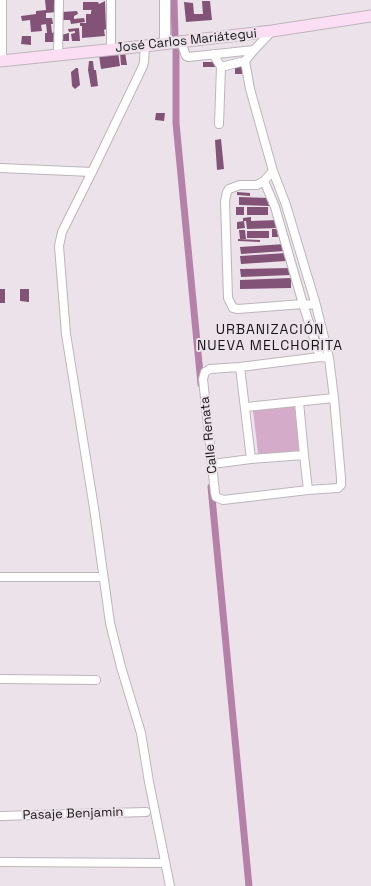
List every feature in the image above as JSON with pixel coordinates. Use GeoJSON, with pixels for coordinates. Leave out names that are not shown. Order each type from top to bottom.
{"type":"FeatureCollection","features":[{"type":"Feature","properties":{"kind":"main road","name":"José Carlos Mariátegui"},"geometry":{"type":"LineString","coordinates":[[1,61],[272,31],[371,16]]}},
{"type":"Feature","properties":{"kind":"street"},"geometry":{"type":"LineString","coordinates":[[1,61],[2,0]]}},
{"type":"Feature","properties":{"kind":"street"},"geometry":{"type":"LineString","coordinates":[[58,55],[59,0]]}},
{"type":"Feature","properties":{"kind":"street"},"geometry":{"type":"LineString","coordinates":[[111,0],[111,50]]}},
{"type":"Feature","properties":{"kind":"street"},"geometry":{"type":"LineString","coordinates":[[165,0],[165,44]]}},
{"type":"Feature","properties":{"kind":"street"},"geometry":{"type":"LineString","coordinates":[[221,67],[245,61],[272,31]]}},
{"type":"Feature","properties":{"kind":"street"},"geometry":{"type":"LineString","coordinates":[[181,42],[186,56],[188,57],[254,50]]}},
{"type":"Feature","properties":{"kind":"street"},"geometry":{"type":"LineString","coordinates":[[145,46],[143,66],[62,232],[59,246],[66,334],[93,500],[110,623],[121,667],[141,732],[149,782],[170,886]]}},
{"type":"Feature","properties":{"kind":"street"},"geometry":{"type":"LineString","coordinates":[[213,54],[221,67],[219,124]]}},
{"type":"Feature","properties":{"kind":"street"},"geometry":{"type":"LineString","coordinates":[[245,61],[250,89],[273,171],[286,205],[316,305],[329,358],[341,478],[341,485],[338,488],[308,490],[299,402]]}},
{"type":"Feature","properties":{"kind":"street"},"geometry":{"type":"LineString","coordinates":[[0,168],[92,172]]}},
{"type":"Feature","properties":{"kind":"street"},"geometry":{"type":"LineString","coordinates":[[273,171],[264,180],[257,184],[240,186],[229,189],[227,192],[228,298],[233,308],[238,309],[303,304],[316,305]]}},
{"type":"Feature","properties":{"kind":"street"},"geometry":{"type":"LineString","coordinates":[[264,180],[275,207],[320,357]]}},
{"type":"Feature","properties":{"kind":"street"},"geometry":{"type":"LineString","coordinates":[[251,459],[240,367],[320,357],[329,358]]}},
{"type":"Feature","properties":{"kind":"street","name":"Calle Renata"},"geometry":{"type":"LineString","coordinates":[[240,367],[210,369],[205,372],[203,379],[216,497],[223,500],[308,490]]}},
{"type":"Feature","properties":{"kind":"street"},"geometry":{"type":"LineString","coordinates":[[246,408],[334,398]]}},
{"type":"Feature","properties":{"kind":"street"},"geometry":{"type":"LineString","coordinates":[[212,464],[304,455]]}},
{"type":"Feature","properties":{"kind":"street"},"geometry":{"type":"LineString","coordinates":[[0,577],[104,577]]}},
{"type":"Feature","properties":{"kind":"street"},"geometry":{"type":"LineString","coordinates":[[0,679],[96,680]]}},
{"type":"Feature","properties":{"kind":"street","name":"Pasaje Benjamin"},"geometry":{"type":"LineString","coordinates":[[0,816],[146,812]]}},
{"type":"Feature","properties":{"kind":"street"},"geometry":{"type":"LineString","coordinates":[[0,862],[165,863]]}},
{"type":"Feature","properties":{"kind":"shaded area"},"geometry":{"type":"Polygon","coordinates":[[[300,403],[305,451],[261,456],[258,453],[253,410],[255,407],[300,403]]]}},
{"type":"Feature","properties":{"kind":"building"},"geometry":{"type":"Polygon","coordinates":[[[45,0],[54,0],[54,5],[57,6],[57,12],[46,13],[46,18],[52,18],[53,24],[51,24],[52,33],[54,32],[54,42],[45,42],[45,33],[47,33],[46,24],[41,25],[42,31],[31,32],[30,20],[22,21],[21,16],[36,14],[36,11],[46,10],[45,0]]]}},
{"type":"Feature","properties":{"kind":"building"},"geometry":{"type":"Polygon","coordinates":[[[105,1],[105,36],[82,38],[82,26],[80,26],[80,23],[86,23],[86,14],[91,14],[92,10],[83,10],[83,2],[98,2],[99,4],[105,1]]]}},
{"type":"Feature","properties":{"kind":"building"},"geometry":{"type":"Polygon","coordinates":[[[202,1],[210,1],[212,20],[186,22],[184,2],[193,3],[194,14],[203,14],[202,1]]]}},
{"type":"Feature","properties":{"kind":"building"},"geometry":{"type":"Polygon","coordinates":[[[77,11],[78,14],[74,16],[74,19],[84,18],[85,22],[71,24],[70,20],[62,20],[62,12],[77,11]]]}},
{"type":"Feature","properties":{"kind":"building"},"geometry":{"type":"Polygon","coordinates":[[[79,28],[80,41],[72,41],[71,34],[75,33],[75,31],[69,32],[68,29],[79,28]]]}},
{"type":"Feature","properties":{"kind":"building"},"geometry":{"type":"Polygon","coordinates":[[[69,33],[69,41],[61,41],[61,35],[69,33]]]}},
{"type":"Feature","properties":{"kind":"building"},"geometry":{"type":"Polygon","coordinates":[[[22,36],[31,36],[31,45],[21,44],[22,36]]]}},
{"type":"Feature","properties":{"kind":"building"},"geometry":{"type":"Polygon","coordinates":[[[118,52],[120,66],[101,69],[99,55],[118,52]]]}},
{"type":"Feature","properties":{"kind":"building"},"geometry":{"type":"Polygon","coordinates":[[[120,52],[125,52],[127,65],[121,65],[120,52]]]}},
{"type":"Feature","properties":{"kind":"building"},"geometry":{"type":"Polygon","coordinates":[[[89,61],[93,61],[98,86],[91,87],[88,70],[89,61]]]}},
{"type":"Feature","properties":{"kind":"building"},"geometry":{"type":"Polygon","coordinates":[[[203,62],[214,62],[215,67],[203,67],[203,62]]]}},
{"type":"Feature","properties":{"kind":"building"},"geometry":{"type":"Polygon","coordinates":[[[235,67],[242,67],[242,74],[235,74],[235,67]]]}},
{"type":"Feature","properties":{"kind":"building"},"geometry":{"type":"Polygon","coordinates":[[[78,68],[80,85],[75,89],[72,86],[71,72],[78,68]]]}},
{"type":"Feature","properties":{"kind":"building"},"geometry":{"type":"Polygon","coordinates":[[[156,113],[165,113],[164,121],[155,120],[156,113]]]}},
{"type":"Feature","properties":{"kind":"building"},"geometry":{"type":"Polygon","coordinates":[[[221,139],[224,169],[217,170],[215,140],[221,139]]]}},
{"type":"Feature","properties":{"kind":"building"},"geometry":{"type":"Polygon","coordinates":[[[237,192],[250,193],[250,196],[237,195],[237,192]]]}},
{"type":"Feature","properties":{"kind":"building"},"geometry":{"type":"Polygon","coordinates":[[[239,197],[270,198],[270,206],[239,205],[239,197]]]}},
{"type":"Feature","properties":{"kind":"building"},"geometry":{"type":"Polygon","coordinates":[[[236,207],[244,207],[244,215],[236,215],[236,207]]]}},
{"type":"Feature","properties":{"kind":"building"},"geometry":{"type":"Polygon","coordinates":[[[247,207],[268,207],[268,215],[247,215],[247,207]]]}},
{"type":"Feature","properties":{"kind":"building"},"geometry":{"type":"Polygon","coordinates":[[[251,217],[251,221],[278,220],[278,228],[247,229],[246,221],[243,221],[243,218],[251,217]]]}},
{"type":"Feature","properties":{"kind":"building"},"geometry":{"type":"Polygon","coordinates":[[[244,221],[245,228],[237,229],[237,222],[244,221]]]}},
{"type":"Feature","properties":{"kind":"building"},"geometry":{"type":"Polygon","coordinates":[[[272,229],[277,229],[278,237],[272,237],[272,229]]]}},
{"type":"Feature","properties":{"kind":"building"},"geometry":{"type":"Polygon","coordinates":[[[239,230],[245,230],[246,239],[240,239],[239,230]]]}},
{"type":"Feature","properties":{"kind":"building"},"geometry":{"type":"Polygon","coordinates":[[[247,231],[269,231],[269,238],[247,238],[247,231]]]}},
{"type":"Feature","properties":{"kind":"building"},"geometry":{"type":"Polygon","coordinates":[[[238,239],[260,240],[260,242],[238,241],[238,239]]]}},
{"type":"Feature","properties":{"kind":"building"},"geometry":{"type":"Polygon","coordinates":[[[285,244],[285,251],[241,254],[240,247],[285,244]]]}},
{"type":"Feature","properties":{"kind":"building"},"geometry":{"type":"Polygon","coordinates":[[[286,253],[286,261],[241,264],[240,256],[286,253]]]}},
{"type":"Feature","properties":{"kind":"building"},"geometry":{"type":"Polygon","coordinates":[[[291,268],[291,275],[241,277],[240,269],[291,268]]]}},
{"type":"Feature","properties":{"kind":"building"},"geometry":{"type":"Polygon","coordinates":[[[291,278],[291,288],[240,289],[240,280],[291,278]]]}},
{"type":"Feature","properties":{"kind":"building"},"geometry":{"type":"Polygon","coordinates":[[[0,289],[5,289],[5,303],[0,303],[0,289]]]}},
{"type":"Feature","properties":{"kind":"building"},"geometry":{"type":"Polygon","coordinates":[[[20,289],[29,289],[29,302],[20,301],[20,289]]]}},
{"type":"Feature","properties":{"kind":"waterway"},"geometry":{"type":"LineString","coordinates":[[174,0],[175,36]]}},
{"type":"Feature","properties":{"kind":"waterway"},"geometry":{"type":"LineString","coordinates":[[176,49],[176,123],[201,384]]}},
{"type":"Feature","properties":{"kind":"waterway"},"geometry":{"type":"LineString","coordinates":[[211,487],[249,886]]}},
{"type":"Feature","properties":{"kind":"district","name":"URBANIZACIÓN NUEVA MELCHORITA"},"geometry":{"type":"Point","coordinates":[270,338]}}]}
